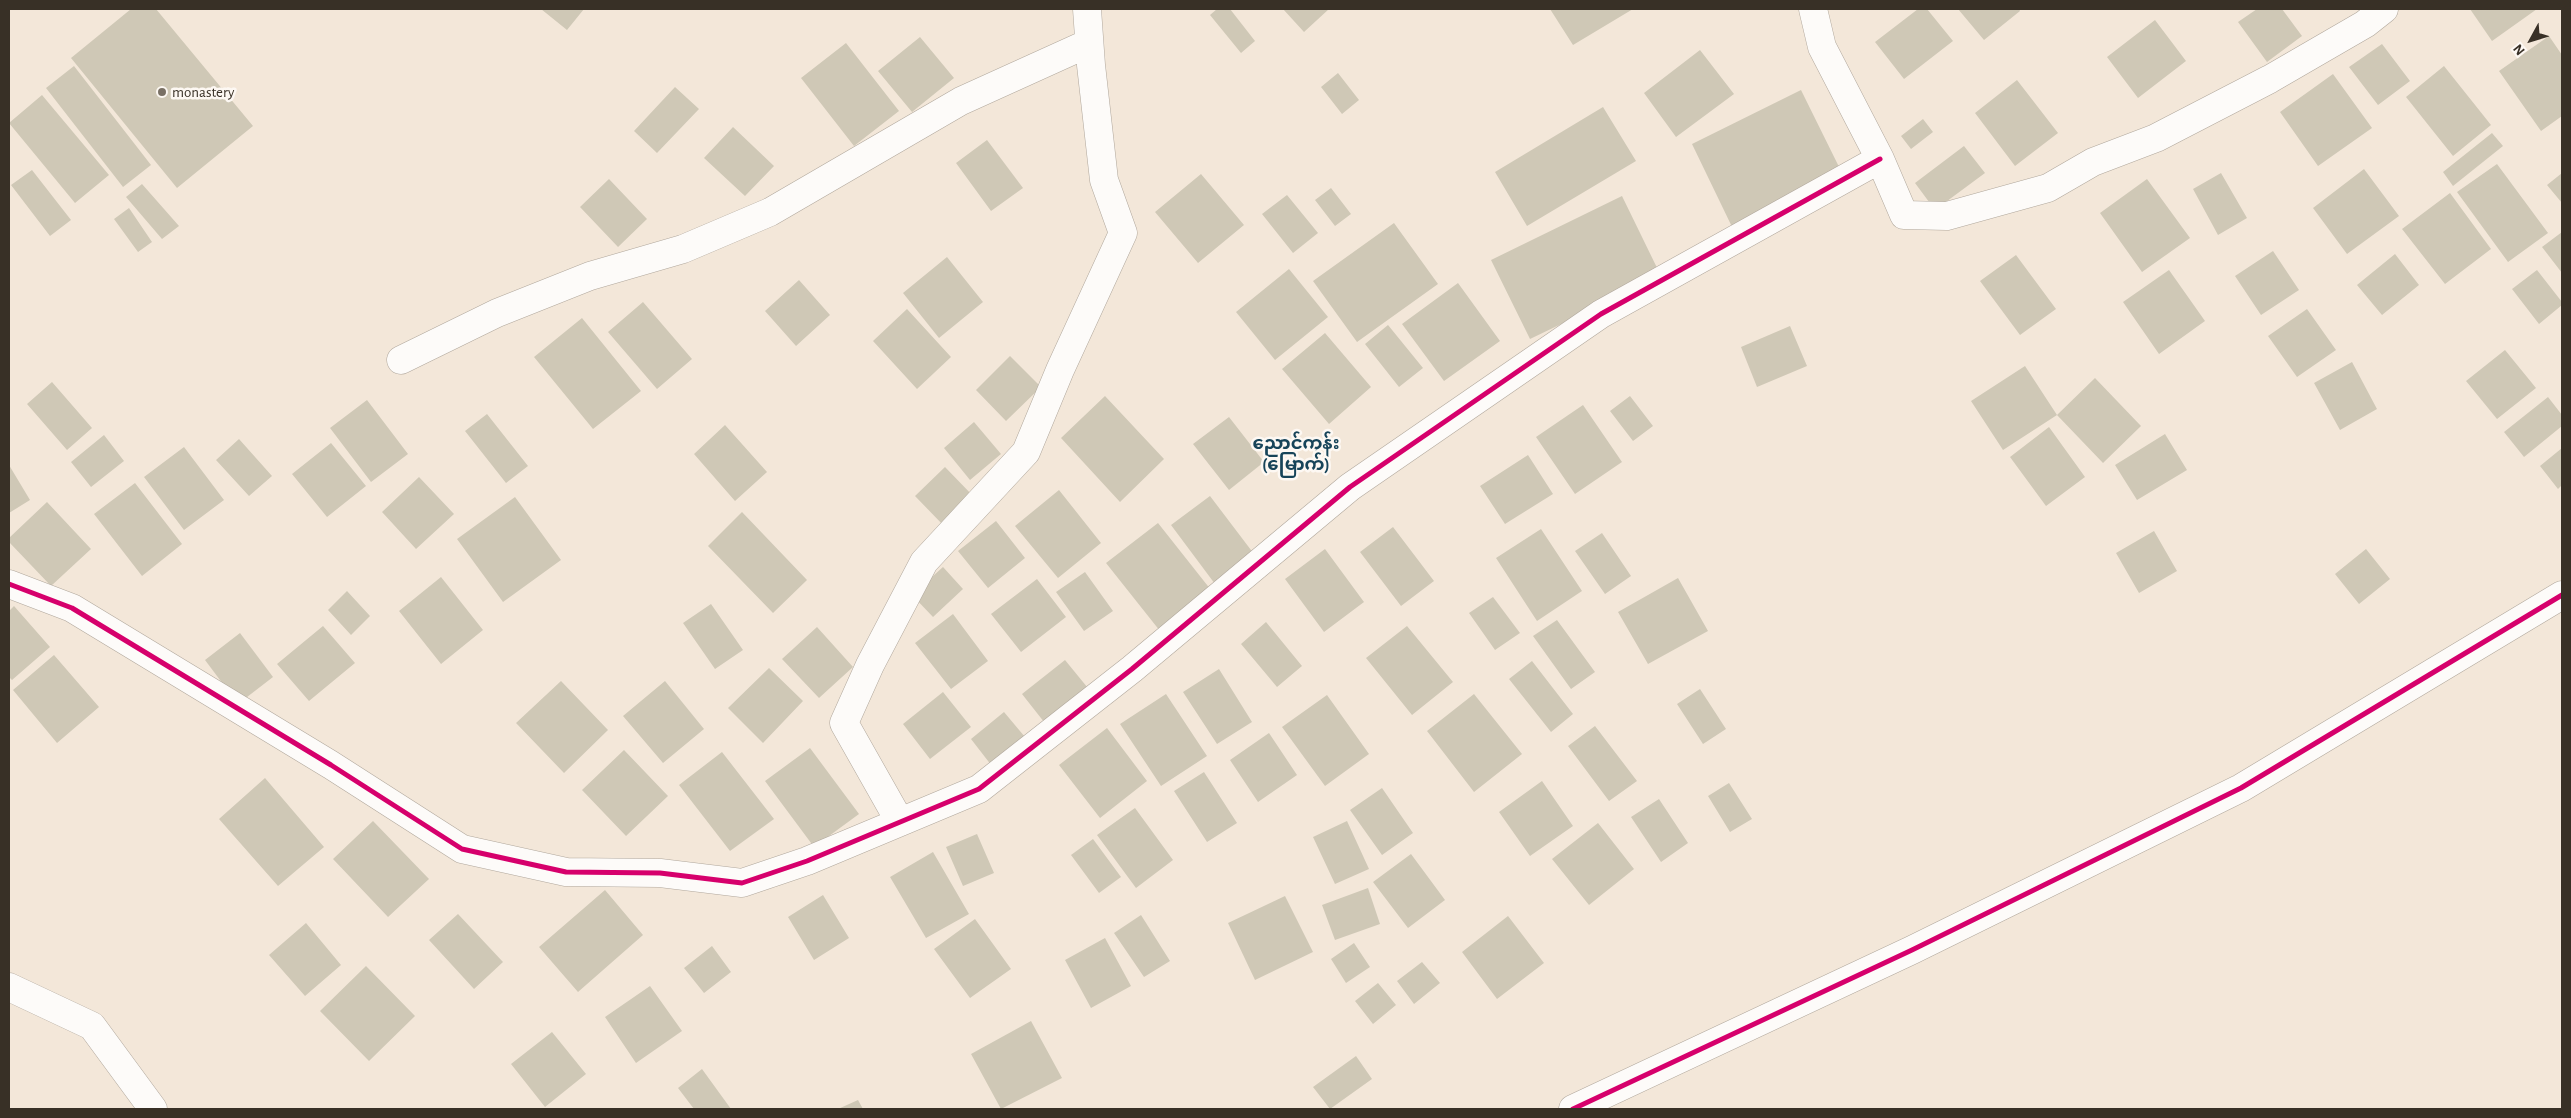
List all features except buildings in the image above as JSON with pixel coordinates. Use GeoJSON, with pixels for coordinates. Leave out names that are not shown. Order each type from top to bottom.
{"type":"FeatureCollection","features":[{"type":"Feature","properties":{"kind":"street"},"geometry":{"type":"LineString","coordinates":[[900,822],[844,723],[870,665],[924,562],[1026,452],[1060,370],[1123,233],[1104,180],[1089,43],[1088,9]]}},
{"type":"Feature","properties":{"kind":"street"},"geometry":{"type":"LineString","coordinates":[[1813,9],[1822,47],[1880,159],[1904,215],[1947,216],[2048,188],[2093,162],[2156,138],[2270,79],[2365,24],[2384,9]]}},
{"type":"Feature","properties":{"kind":"street"},"geometry":{"type":"LineString","coordinates":[[401,360],[497,312],[590,276],[683,249],[770,212],[961,101],[1089,43]]}},
{"type":"Feature","properties":{"kind":"street"},"geometry":{"type":"LineString","coordinates":[[9,584],[72,608],[331,765],[462,849],[566,872],[660,873],[742,883],[807,862],[979,789],[1124,675],[1350,487],[1601,314],[1880,159]]}},
{"type":"Feature","properties":{"kind":"street"},"geometry":{"type":"LineString","coordinates":[[1573,1109],[1912,950],[2241,788],[2562,595]]}},
{"type":"Feature","properties":{"kind":"street"},"geometry":{"type":"LineString","coordinates":[[9,987],[92,1026],[152,1109]]}},
{"type":"Feature","properties":{"kind":"cycle path"},"geometry":{"type":"LineString","coordinates":[[9,584],[72,608],[331,765],[462,849],[566,872],[660,873],[742,883],[807,861],[979,789],[1132,669],[1350,487],[1601,314],[1880,159]]}},
{"type":"Feature","properties":{"kind":"cycle path"},"geometry":{"type":"LineString","coordinates":[[1573,1109],[1912,950],[2241,788],[2562,595]]}},
{"type":"Feature","properties":{"kind":"place","name":"monastery"},"geometry":{"type":"Point","coordinates":[162,92]}},
{"type":"Feature","properties":{"kind":"district","name":"ညောင်ကုန်း (မြောက်)"},"geometry":{"type":"Point","coordinates":[1296,454]}}]}
